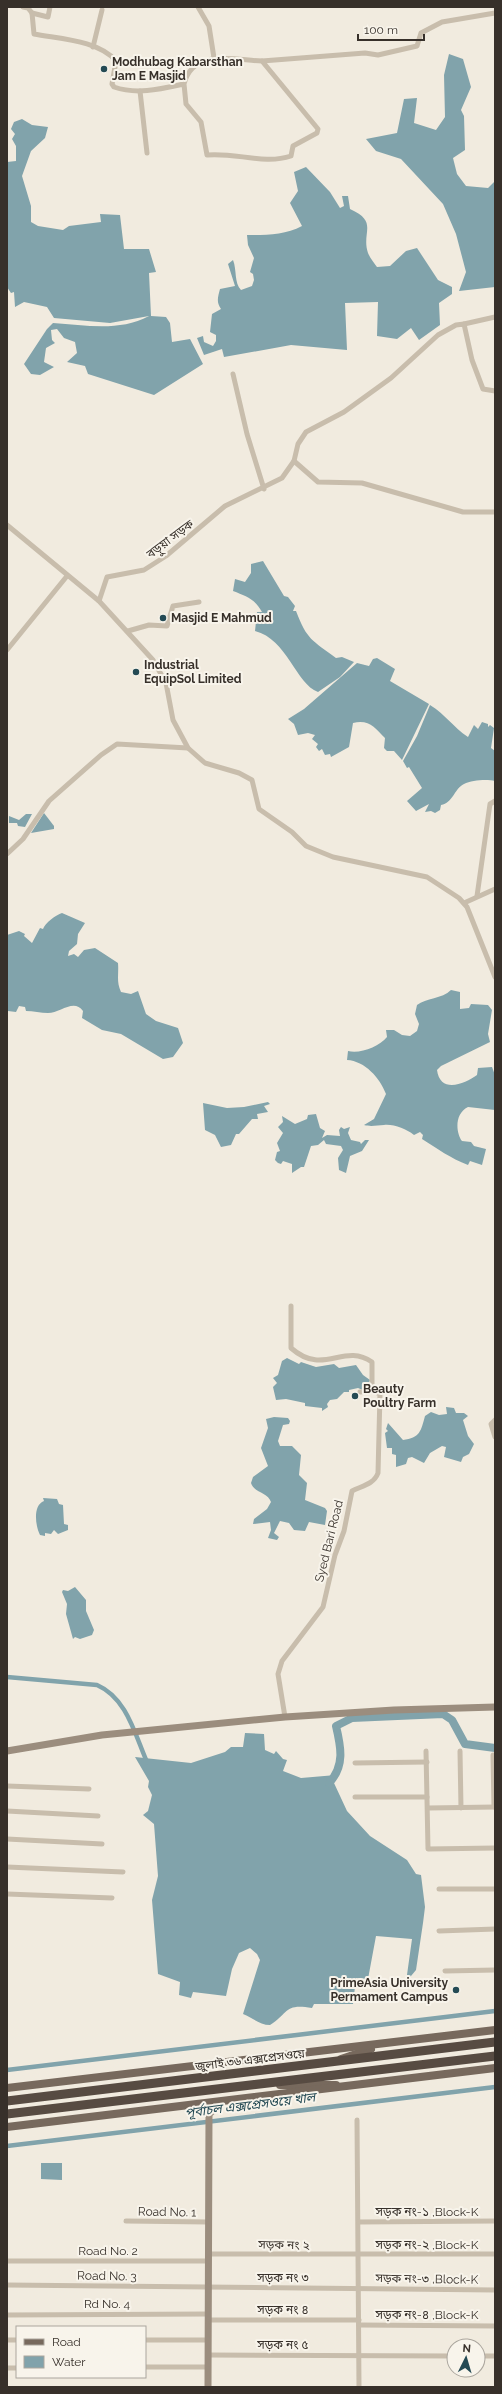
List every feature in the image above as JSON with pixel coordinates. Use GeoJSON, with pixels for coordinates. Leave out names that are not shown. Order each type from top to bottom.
{"type":"FeatureCollection","features":[{"type":"Feature","properties":{"kind":"highway","name":"জুলাই ৩৬ এক্সপ্রেসওয়ে"},"geometry":{"type":"LineString","coordinates":[[7,2101],[495,2042]]}},
{"type":"Feature","properties":{"kind":"highway","name":"জুলাই ৩৬ এক্সপ্রেসওয়ে"},"geometry":{"type":"LineString","coordinates":[[7,2114],[495,2056]]}},
{"type":"Feature","properties":{"kind":"main road"},"geometry":{"type":"LineString","coordinates":[[7,2088],[495,2030]]}},
{"type":"Feature","properties":{"kind":"main road"},"geometry":{"type":"LineString","coordinates":[[334,2062],[368,2050],[421,2043],[436,2037]]}},
{"type":"Feature","properties":{"kind":"main road"},"geometry":{"type":"LineString","coordinates":[[7,2127],[192,2106],[495,2068]]}},
{"type":"Feature","properties":{"kind":"main road"},"geometry":{"type":"LineString","coordinates":[[252,2084],[325,2084],[347,2087]]}},
{"type":"Feature","properties":{"kind":"street"},"geometry":{"type":"LineString","coordinates":[[24,7],[28,8],[32,13],[34,34],[93,47],[108,53],[116,61],[112,84],[114,88],[140,91],[154,90],[184,84]]}},
{"type":"Feature","properties":{"kind":"street"},"geometry":{"type":"LineString","coordinates":[[32,13],[48,17],[50,7]]}},
{"type":"Feature","properties":{"kind":"street"},"geometry":{"type":"LineString","coordinates":[[198,7],[209,26],[214,58]]}},
{"type":"Feature","properties":{"kind":"street"},"geometry":{"type":"LineString","coordinates":[[93,47],[102,10]]}},
{"type":"Feature","properties":{"kind":"street"},"geometry":{"type":"LineString","coordinates":[[262,61],[318,129],[317,133],[293,146],[291,156],[279,160],[223,154],[207,156],[201,122],[186,104],[184,84],[186,74],[197,63],[214,58],[262,61],[385,53],[417,46],[421,33],[442,22],[495,13]]}},
{"type":"Feature","properties":{"kind":"street"},"geometry":{"type":"LineString","coordinates":[[140,91],[147,153]]}},
{"type":"Feature","properties":{"kind":"street"},"geometry":{"type":"LineString","coordinates":[[495,317],[464,324],[472,360],[484,389],[495,392]]}},
{"type":"Feature","properties":{"kind":"street","name":"বড়ুয়া সড়ক"},"geometry":{"type":"LineString","coordinates":[[99,601],[107,577],[144,570],[166,556],[225,506],[264,489],[282,478],[294,461],[301,437],[312,428],[344,412],[391,378],[438,335],[456,325],[464,324]]}},
{"type":"Feature","properties":{"kind":"street"},"geometry":{"type":"LineString","coordinates":[[233,374],[247,434],[264,489]]}},
{"type":"Feature","properties":{"kind":"street"},"geometry":{"type":"LineString","coordinates":[[294,461],[318,482],[362,483],[462,512],[495,512]]}},
{"type":"Feature","properties":{"kind":"street"},"geometry":{"type":"LineString","coordinates":[[8,527],[99,601],[128,631],[162,672],[167,687],[173,720],[188,748],[205,763],[239,773],[252,780],[259,809],[292,832],[306,846],[333,858],[427,877],[464,903],[495,977]]}},
{"type":"Feature","properties":{"kind":"street"},"geometry":{"type":"LineString","coordinates":[[7,650],[67,576]]}},
{"type":"Feature","properties":{"kind":"street"},"geometry":{"type":"LineString","coordinates":[[128,631],[149,625],[167,626],[173,606],[199,602]]}},
{"type":"Feature","properties":{"kind":"street"},"geometry":{"type":"LineString","coordinates":[[7,854],[24,838],[49,801],[101,755],[118,744],[188,748]]}},
{"type":"Feature","properties":{"kind":"street"},"geometry":{"type":"LineString","coordinates":[[477,896],[490,804],[495,801]]}},
{"type":"Feature","properties":{"kind":"street"},"geometry":{"type":"LineString","coordinates":[[464,903],[495,889]]}},
{"type":"Feature","properties":{"kind":"street"},"geometry":{"type":"LineString","coordinates":[[291,1306],[291,1348],[300,1356],[316,1361],[329,1361],[348,1355],[363,1356],[372,1362],[372,1391],[360,1392]]}},
{"type":"Feature","properties":{"kind":"street","name":"Syed Bari Road"},"geometry":{"type":"LineString","coordinates":[[285,1717],[278,1674],[282,1661],[323,1607],[335,1555],[344,1531],[352,1490],[370,1482],[376,1478],[378,1473],[380,1394],[372,1391]]}},
{"type":"Feature","properties":{"kind":"street"},"geometry":{"type":"LineString","coordinates":[[495,1420],[491,1424],[495,1437]]}},
{"type":"Feature","properties":{"kind":"street"},"geometry":{"type":"LineString","coordinates":[[7,1751],[102,1734],[285,1717],[394,1710],[495,1707]]}},
{"type":"Feature","properties":{"kind":"street"},"geometry":{"type":"LineString","coordinates":[[460,1751],[461,1808]]}},
{"type":"Feature","properties":{"kind":"street"},"geometry":{"type":"LineString","coordinates":[[426,1752],[428,1849],[495,1848]]}},
{"type":"Feature","properties":{"kind":"street"},"geometry":{"type":"LineString","coordinates":[[428,1808],[494,1807],[493,1755]]}},
{"type":"Feature","properties":{"kind":"street"},"geometry":{"type":"LineString","coordinates":[[355,1762],[427,1762]]}},
{"type":"Feature","properties":{"kind":"street"},"geometry":{"type":"LineString","coordinates":[[7,1786],[89,1789]]}},
{"type":"Feature","properties":{"kind":"street"},"geometry":{"type":"LineString","coordinates":[[355,1797],[427,1797]]}},
{"type":"Feature","properties":{"kind":"street"},"geometry":{"type":"LineString","coordinates":[[7,1811],[98,1816]]}},
{"type":"Feature","properties":{"kind":"street"},"geometry":{"type":"LineString","coordinates":[[7,1839],[102,1844]]}},
{"type":"Feature","properties":{"kind":"street"},"geometry":{"type":"LineString","coordinates":[[7,1867],[123,1872]]}},
{"type":"Feature","properties":{"kind":"street"},"geometry":{"type":"LineString","coordinates":[[439,1889],[495,1889]]}},
{"type":"Feature","properties":{"kind":"street"},"geometry":{"type":"LineString","coordinates":[[7,1894],[112,1898]]}},
{"type":"Feature","properties":{"kind":"street"},"geometry":{"type":"LineString","coordinates":[[439,1931],[495,1929]]}},
{"type":"Feature","properties":{"kind":"street"},"geometry":{"type":"LineString","coordinates":[[445,1971],[495,1970]]}},
{"type":"Feature","properties":{"kind":"street"},"geometry":{"type":"LineString","coordinates":[[209,2114],[223,2102]]}},
{"type":"Feature","properties":{"kind":"street"},"geometry":{"type":"LineString","coordinates":[[192,2106],[205,2110],[209,2114],[210,2130],[208,2222],[208,2387]]}},
{"type":"Feature","properties":{"kind":"street"},"geometry":{"type":"LineString","coordinates":[[357,2120],[359,2222],[359,2387]]}},
{"type":"Feature","properties":{"kind":"street","name":"Road No. 1"},"geometry":{"type":"LineString","coordinates":[[126,2221],[208,2222]]}},
{"type":"Feature","properties":{"kind":"street","name":"সড়ক নং-১ ,Block-K"},"geometry":{"type":"LineString","coordinates":[[359,2222],[495,2221]]}},
{"type":"Feature","properties":{"kind":"street","name":"সড়ক নং-২ ,Block-K"},"geometry":{"type":"LineString","coordinates":[[359,2255],[495,2254]]}},
{"type":"Feature","properties":{"kind":"street","name":"সড়ক নং ২"},"geometry":{"type":"LineString","coordinates":[[208,2257],[359,2255]]}},
{"type":"Feature","properties":{"kind":"street","name":"Road No. 2"},"geometry":{"type":"LineString","coordinates":[[7,2261],[208,2257]]}},
{"type":"Feature","properties":{"kind":"street","name":"Road No. 3"},"geometry":{"type":"LineString","coordinates":[[7,2285],[208,2288]]}},
{"type":"Feature","properties":{"kind":"street","name":"সড়ক নং ৩"},"geometry":{"type":"LineString","coordinates":[[208,2288],[359,2288]]}},
{"type":"Feature","properties":{"kind":"street","name":"সড়ক নং-৩ ,Block-K"},"geometry":{"type":"LineString","coordinates":[[359,2288],[495,2290]]}},
{"type":"Feature","properties":{"kind":"street","name":"Rd No. 4"},"geometry":{"type":"LineString","coordinates":[[7,2315],[208,2317]]}},
{"type":"Feature","properties":{"kind":"street","name":"সড়ক নং ৪"},"geometry":{"type":"LineString","coordinates":[[208,2317],[359,2322]]}},
{"type":"Feature","properties":{"kind":"street","name":"সড়ক নং-৪ ,Block-K"},"geometry":{"type":"LineString","coordinates":[[359,2322],[495,2326]]}},
{"type":"Feature","properties":{"kind":"street"},"geometry":{"type":"LineString","coordinates":[[146,2340],[208,2340]]}},
{"type":"Feature","properties":{"kind":"street","name":"সড়ক নং ৫"},"geometry":{"type":"LineString","coordinates":[[208,2355],[446,2356]]}},
{"type":"Feature","properties":{"kind":"street"},"geometry":{"type":"LineString","coordinates":[[146,2367],[208,2367]]}},
{"type":"Feature","properties":{"kind":"water"},"geometry":{"type":"Polygon","coordinates":[[[449,54],[463,59],[471,87],[461,110],[464,116],[465,150],[453,158],[457,174],[466,186],[488,188],[495,181],[495,287],[459,291],[466,272],[456,234],[443,204],[401,159],[376,151],[366,139],[397,133],[404,99],[417,98],[414,123],[436,130],[445,117],[444,75],[449,54]]]}},
{"type":"Feature","properties":{"kind":"water"},"geometry":{"type":"Polygon","coordinates":[[[22,119],[32,125],[48,127],[45,138],[31,151],[22,176],[31,206],[31,222],[38,226],[63,230],[69,226],[101,222],[100,214],[120,215],[124,249],[149,249],[156,272],[149,273],[151,316],[166,317],[170,323],[172,342],[190,339],[203,364],[154,395],[88,374],[85,366],[67,362],[77,353],[75,342],[64,338],[57,329],[51,330],[52,340],[55,343],[46,348],[44,362],[54,367],[40,375],[31,374],[24,364],[47,329],[53,323],[114,326],[138,321],[149,316],[110,323],[54,318],[47,307],[24,302],[15,307],[14,292],[11,293],[7,287],[7,162],[16,161],[16,146],[12,139],[15,134],[11,129],[14,122],[22,119]]]}},
{"type":"Feature","properties":{"kind":"water"},"geometry":{"type":"Polygon","coordinates":[[[306,167],[330,192],[340,208],[344,206],[342,196],[348,196],[350,209],[364,218],[367,223],[366,246],[371,259],[377,267],[390,266],[406,251],[417,248],[438,280],[452,287],[452,294],[439,303],[440,325],[419,340],[411,328],[397,339],[377,336],[378,302],[345,303],[347,350],[291,345],[224,357],[222,349],[204,355],[197,338],[203,336],[204,342],[213,346],[216,341],[216,335],[210,332],[212,314],[221,309],[218,302],[220,289],[235,286],[228,264],[233,260],[237,284],[241,290],[252,286],[254,280],[253,274],[250,272],[254,258],[248,245],[247,235],[269,235],[282,233],[302,226],[290,203],[298,191],[294,172],[306,167]]]}},
{"type":"Feature","properties":{"kind":"water"},"geometry":{"type":"Polygon","coordinates":[[[263,561],[284,596],[288,597],[295,606],[293,611],[296,611],[311,639],[336,658],[342,657],[354,662],[340,677],[318,692],[303,680],[275,643],[266,636],[255,631],[257,612],[262,612],[256,604],[246,596],[233,591],[235,579],[245,582],[251,573],[251,564],[263,561]]]}},
{"type":"Feature","properties":{"kind":"water"},"geometry":{"type":"Polygon","coordinates":[[[377,658],[395,669],[390,681],[429,704],[402,760],[394,751],[387,751],[384,748],[385,738],[368,723],[353,723],[349,747],[331,757],[330,754],[325,755],[322,749],[319,751],[316,747],[318,744],[312,739],[315,735],[308,733],[298,735],[294,724],[288,719],[304,709],[357,663],[369,666],[373,659],[377,658]]]}},
{"type":"Feature","properties":{"kind":"water"},"geometry":{"type":"Polygon","coordinates":[[[430,705],[468,737],[474,725],[478,729],[482,722],[488,724],[488,727],[490,725],[494,728],[491,748],[495,751],[495,781],[480,780],[464,784],[448,802],[441,805],[440,810],[435,813],[431,811],[425,812],[429,804],[416,811],[407,801],[422,788],[409,767],[407,768],[403,761],[417,736],[430,705]]]}},
{"type":"Feature","properties":{"kind":"water"},"geometry":{"type":"Polygon","coordinates":[[[44,813],[54,826],[54,829],[31,833],[44,813]]]}},
{"type":"Feature","properties":{"kind":"water"},"geometry":{"type":"Polygon","coordinates":[[[26,814],[32,814],[25,827],[18,826],[17,823],[9,823],[9,816],[19,820],[26,814]]]}},
{"type":"Feature","properties":{"kind":"water"},"geometry":{"type":"Polygon","coordinates":[[[62,913],[85,923],[78,934],[77,944],[69,951],[68,956],[74,954],[78,957],[84,950],[95,948],[118,963],[118,981],[121,992],[131,994],[138,991],[146,1014],[156,1021],[178,1028],[183,1043],[173,1057],[163,1059],[121,1034],[102,1030],[82,1018],[83,1011],[79,1007],[71,1006],[48,1013],[26,1011],[25,1007],[19,1006],[16,1012],[8,1011],[7,935],[19,931],[25,934],[24,936],[32,943],[40,928],[43,929],[46,924],[62,913]]]}},
{"type":"Feature","properties":{"kind":"water"},"geometry":{"type":"Polygon","coordinates":[[[451,990],[460,992],[460,1009],[469,1008],[471,1004],[488,1005],[492,1010],[488,1034],[490,1042],[441,1066],[437,1070],[439,1077],[443,1082],[448,1085],[454,1085],[460,1084],[477,1075],[478,1068],[492,1067],[495,1075],[495,1110],[468,1107],[463,1110],[458,1119],[458,1133],[462,1141],[471,1142],[474,1146],[486,1149],[482,1165],[470,1161],[468,1165],[455,1159],[422,1139],[423,1135],[420,1132],[414,1135],[404,1129],[392,1125],[364,1125],[374,1119],[386,1094],[380,1082],[371,1071],[360,1063],[347,1060],[348,1051],[364,1051],[384,1041],[387,1037],[386,1030],[394,1030],[402,1035],[410,1036],[417,1031],[419,1024],[415,1014],[417,1005],[443,995],[451,990]]]}},
{"type":"Feature","properties":{"kind":"water"},"geometry":{"type":"Polygon","coordinates":[[[268,1102],[270,1104],[264,1106],[268,1112],[257,1114],[258,1119],[252,1119],[239,1134],[236,1134],[231,1145],[221,1147],[215,1135],[205,1130],[203,1103],[227,1108],[244,1107],[268,1102]]]}},
{"type":"Feature","properties":{"kind":"water"},"geometry":{"type":"Polygon","coordinates":[[[316,1114],[320,1128],[325,1131],[322,1138],[327,1135],[340,1136],[339,1130],[341,1127],[344,1129],[350,1127],[348,1133],[351,1140],[360,1142],[361,1144],[365,1140],[369,1140],[362,1151],[350,1156],[346,1173],[339,1170],[338,1158],[343,1150],[341,1146],[326,1144],[324,1140],[318,1145],[311,1146],[304,1167],[301,1167],[292,1173],[292,1164],[283,1161],[281,1164],[275,1160],[277,1152],[280,1151],[277,1143],[283,1133],[278,1127],[283,1122],[282,1116],[295,1124],[307,1119],[308,1115],[316,1114]]]}},
{"type":"Feature","properties":{"kind":"water"},"geometry":{"type":"Polygon","coordinates":[[[287,1358],[299,1364],[301,1362],[316,1367],[334,1364],[339,1368],[356,1365],[363,1375],[370,1380],[365,1391],[358,1388],[349,1390],[349,1392],[344,1392],[337,1399],[330,1400],[327,1404],[328,1407],[322,1411],[322,1408],[305,1406],[305,1403],[286,1399],[276,1400],[273,1387],[277,1383],[273,1378],[278,1375],[282,1361],[287,1358]]]}},
{"type":"Feature","properties":{"kind":"water"},"geometry":{"type":"Polygon","coordinates":[[[446,1407],[454,1408],[456,1413],[464,1413],[468,1416],[463,1420],[468,1436],[474,1444],[469,1454],[463,1457],[461,1462],[444,1457],[446,1447],[442,1446],[430,1453],[424,1463],[412,1457],[408,1458],[406,1464],[396,1467],[396,1455],[392,1454],[392,1448],[387,1448],[385,1433],[388,1431],[386,1429],[388,1423],[403,1440],[413,1438],[421,1430],[425,1416],[431,1412],[439,1415],[447,1414],[446,1407]]]}},
{"type":"Feature","properties":{"kind":"water"},"geometry":{"type":"Polygon","coordinates":[[[274,1417],[288,1418],[290,1421],[289,1424],[283,1425],[278,1441],[280,1446],[292,1446],[301,1455],[299,1475],[307,1483],[305,1500],[325,1508],[327,1511],[325,1525],[309,1522],[305,1531],[294,1530],[289,1523],[280,1521],[274,1533],[279,1537],[277,1540],[268,1538],[271,1530],[270,1522],[253,1524],[254,1519],[267,1509],[271,1502],[267,1496],[255,1489],[251,1483],[253,1477],[268,1466],[261,1448],[268,1428],[266,1419],[274,1417]]]}},
{"type":"Feature","properties":{"kind":"water"},"geometry":{"type":"Polygon","coordinates":[[[43,1498],[57,1499],[59,1504],[63,1505],[64,1524],[68,1525],[68,1530],[58,1534],[54,1530],[51,1534],[45,1533],[45,1536],[40,1535],[36,1516],[40,1503],[44,1501],[43,1498]]]}},
{"type":"Feature","properties":{"kind":"water"},"geometry":{"type":"Polygon","coordinates":[[[75,1587],[86,1600],[86,1611],[94,1630],[92,1635],[80,1639],[75,1637],[73,1639],[66,1614],[67,1604],[62,1592],[63,1590],[68,1591],[75,1587]]]}},
{"type":"Feature","properties":{"kind":"water"},"geometry":{"type":"Polygon","coordinates":[[[245,1733],[264,1734],[265,1750],[274,1754],[276,1751],[283,1759],[287,1760],[283,1771],[301,1778],[336,1775],[334,1783],[347,1811],[370,1836],[407,1860],[416,1874],[421,1875],[425,1907],[423,1923],[416,1970],[406,1982],[412,1939],[376,1936],[368,1979],[356,1978],[353,2004],[314,2004],[312,2008],[291,2008],[276,2021],[270,2025],[266,2025],[243,2014],[260,1960],[257,1954],[250,1948],[239,1953],[232,1969],[226,1996],[193,1992],[191,1998],[179,1995],[180,1982],[158,1974],[152,1900],[158,1876],[154,1824],[143,1815],[148,1811],[152,1795],[148,1787],[149,1781],[135,1757],[191,1763],[225,1752],[231,1747],[243,1747],[245,1733]]]}},
{"type":"Feature","properties":{"kind":"water"},"geometry":{"type":"Polygon","coordinates":[[[41,2163],[62,2163],[62,2180],[41,2179],[41,2163]]]}},
{"type":"Feature","properties":{"kind":"waterway"},"geometry":{"type":"LineString","coordinates":[[7,1677],[97,1685],[107,1691],[116,1699],[129,1718],[147,1762]]}},
{"type":"Feature","properties":{"kind":"waterway"},"geometry":{"type":"LineString","coordinates":[[329,1783],[338,1770],[340,1763],[340,1749],[336,1726],[352,1718],[443,1714],[452,1720],[465,1744],[495,1748]]}},
{"type":"Feature","properties":{"kind":"waterway","name":"পূর্বাচল এক্সপ্রেসওয়ে খাল"},"geometry":{"type":"LineString","coordinates":[[7,2070],[495,2011]]}},
{"type":"Feature","properties":{"kind":"waterway","name":"পূর্বাচল এক্সপ্রেসওয়ে খাল"},"geometry":{"type":"LineString","coordinates":[[7,2146],[495,2087]]}},
{"type":"Feature","properties":{"kind":"place","name":"Modhubag Kabarsthan Jam E Masjid"},"geometry":{"type":"Point","coordinates":[104,69]}},
{"type":"Feature","properties":{"kind":"place","name":"Masjid E Mahmud"},"geometry":{"type":"Point","coordinates":[163,618]}},
{"type":"Feature","properties":{"kind":"place","name":"Industrial EquipSol Limited"},"geometry":{"type":"Point","coordinates":[136,672]}},
{"type":"Feature","properties":{"kind":"place","name":"Beauty Poultry Farm"},"geometry":{"type":"Point","coordinates":[355,1396]}},
{"type":"Feature","properties":{"kind":"place","name":"PrimeAsia University Permament Campus"},"geometry":{"type":"Point","coordinates":[456,1990]}}]}
